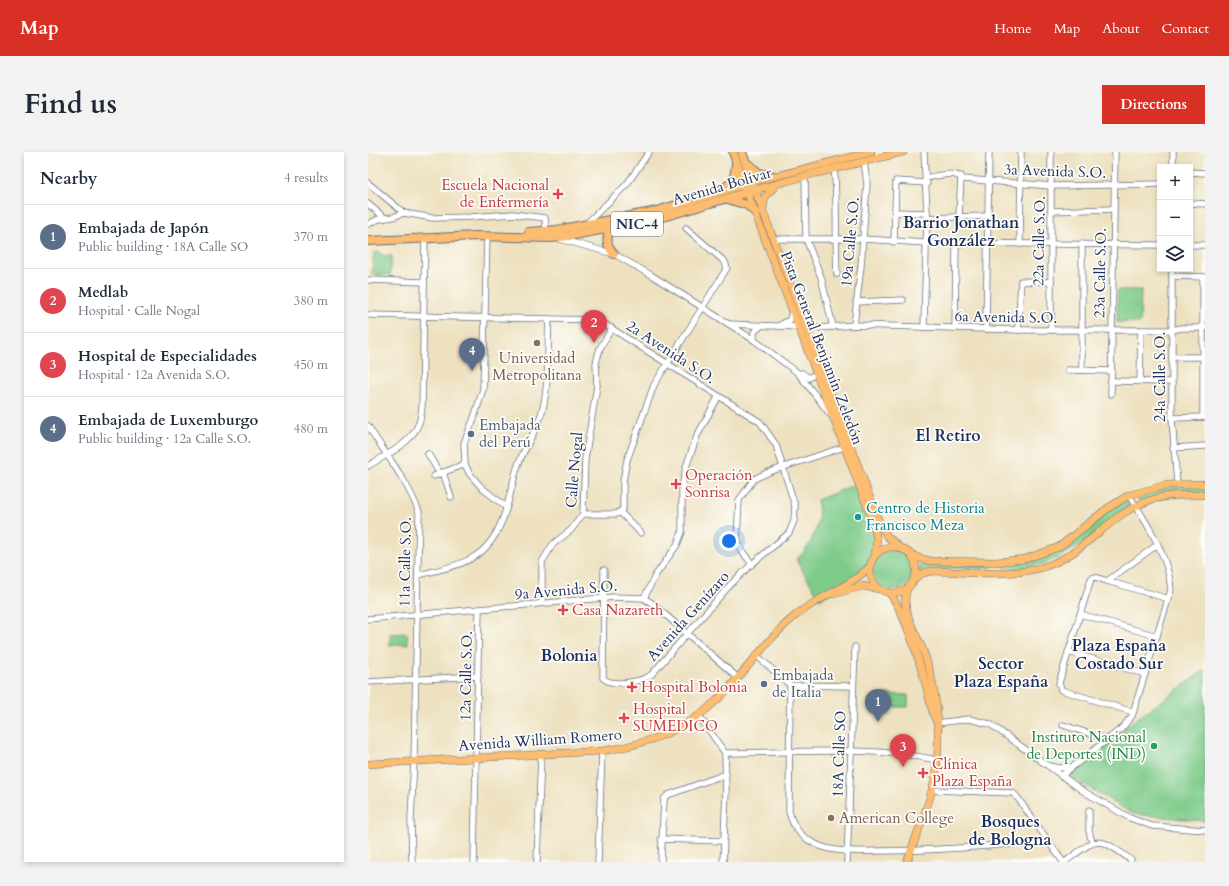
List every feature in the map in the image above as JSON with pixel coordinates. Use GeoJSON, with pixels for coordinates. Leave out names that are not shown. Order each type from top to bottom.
{"type":"FeatureCollection","features":[{"type":"Feature","properties":{"kind":"highway","name":"Pista General Benjamín Zeledón"},"geometry":{"type":"LineString","coordinates":[[733,152],[740,161],[751,191]]}},
{"type":"Feature","properties":{"kind":"highway","name":"Pista General Benjamín Zeledón"},"geometry":{"type":"LineString","coordinates":[[740,161],[742,152]]}},
{"type":"Feature","properties":{"kind":"highway"},"geometry":{"type":"LineString","coordinates":[[723,190],[734,179],[740,161],[775,180]]}},
{"type":"Feature","properties":{"kind":"highway","name":"Avenida Bolívar"},"geometry":{"type":"LineString","coordinates":[[476,236],[487,233],[501,232],[548,235],[588,224],[657,211],[748,183]]}},
{"type":"Feature","properties":{"kind":"highway","name":"Avenida Bolívar"},"geometry":{"type":"LineString","coordinates":[[368,241],[476,236],[548,235],[611,229],[656,220],[751,191]]}},
{"type":"Feature","properties":{"kind":"highway"},"geometry":{"type":"LineString","coordinates":[[725,199],[739,201],[759,212]]}},
{"type":"Feature","properties":{"kind":"highway"},"geometry":{"type":"LineString","coordinates":[[611,229],[608,234],[608,245],[614,254]]}},
{"type":"Feature","properties":{"kind":"highway"},"geometry":{"type":"LineString","coordinates":[[487,237],[489,234],[501,232]]}},
{"type":"Feature","properties":{"kind":"main road","name":"Avenida Bolívar"},"geometry":{"type":"LineString","coordinates":[[751,191],[775,180],[871,152]]}},
{"type":"Feature","properties":{"kind":"main road","name":"Avenida Bolívar"},"geometry":{"type":"LineString","coordinates":[[748,183],[805,176],[903,152]]}},
{"type":"Feature","properties":{"kind":"main road"},"geometry":{"type":"LineString","coordinates":[[759,212],[765,197],[775,180]]}},
{"type":"Feature","properties":{"kind":"main road","name":"Pista General Benjamín Zeledón"},"geometry":{"type":"LineString","coordinates":[[751,191],[792,310],[852,449],[884,531],[903,549]]}},
{"type":"Feature","properties":{"kind":"main road","name":"Pista General Benjamín Zeledón"},"geometry":{"type":"LineString","coordinates":[[759,212],[773,239],[812,342],[833,417],[876,533],[877,542],[875,555]]}},
{"type":"Feature","properties":{"kind":"main road"},"geometry":{"type":"LineString","coordinates":[[786,291],[801,325],[807,329]]}},
{"type":"Feature","properties":{"kind":"main road"},"geometry":{"type":"LineString","coordinates":[[799,327],[805,332],[814,353],[820,373]]}},
{"type":"Feature","properties":{"kind":"main road"},"geometry":{"type":"LineString","coordinates":[[812,342],[814,353]]}},
{"type":"Feature","properties":{"kind":"main road"},"geometry":{"type":"LineString","coordinates":[[833,417],[838,423],[846,445],[852,449]]}},
{"type":"Feature","properties":{"kind":"main road"},"geometry":{"type":"LineString","coordinates":[[844,447],[848,449],[862,483],[868,492]]}},
{"type":"Feature","properties":{"kind":"main road"},"geometry":{"type":"LineString","coordinates":[[937,723],[931,710],[921,670],[901,613],[885,591],[872,580],[870,566],[875,555],[885,548],[903,549],[918,558],[931,561],[996,562],[1025,559],[1059,547],[1108,508],[1129,495],[1156,487],[1177,484],[1205,484]]}},
{"type":"Feature","properties":{"kind":"main road"},"geometry":{"type":"LineString","coordinates":[[907,862],[932,790],[938,760],[937,710],[933,684],[924,652],[906,608],[906,594],[908,587],[914,579],[932,571],[1012,572],[1046,566],[1066,556],[1119,516],[1136,506],[1158,498],[1205,495]]}},
{"type":"Feature","properties":{"kind":"main road"},"geometry":{"type":"LineString","coordinates":[[903,549],[915,562],[914,579]]}},
{"type":"Feature","properties":{"kind":"main road","name":"Avenida William Romero"},"geometry":{"type":"LineString","coordinates":[[368,764],[623,748],[672,732],[699,716],[717,700],[756,656],[800,612],[826,595],[860,576],[870,566]]}},
{"type":"Feature","properties":{"kind":"main road","name":"Avenida William Romero"},"geometry":{"type":"LineString","coordinates":[[826,595],[863,586],[885,591]]}},
{"type":"Feature","properties":{"kind":"main road"},"geometry":{"type":"LineString","coordinates":[[885,591],[899,592],[908,587]]}},
{"type":"Feature","properties":{"kind":"street"},"geometry":{"type":"LineString","coordinates":[[588,224],[617,195],[649,152]]}},
{"type":"Feature","properties":{"kind":"street"},"geometry":{"type":"LineString","coordinates":[[924,152],[927,216],[924,327]]}},
{"type":"Feature","properties":{"kind":"street"},"geometry":{"type":"LineString","coordinates":[[986,329],[989,152]]}},
{"type":"Feature","properties":{"kind":"street"},"geometry":{"type":"LineString","coordinates":[[1020,244],[1021,152]]}},
{"type":"Feature","properties":{"kind":"street","name":"22a Calle S.O."},"geometry":{"type":"LineString","coordinates":[[1050,330],[1051,152]]}},
{"type":"Feature","properties":{"kind":"street","name":"23a Calle S.O."},"geometry":{"type":"LineString","coordinates":[[1111,394],[1115,152]]}},
{"type":"Feature","properties":{"kind":"street"},"geometry":{"type":"LineString","coordinates":[[1173,152],[1173,164]]}},
{"type":"Feature","properties":{"kind":"street","name":"19a Calle S.O."},"geometry":{"type":"LineString","coordinates":[[854,325],[867,184],[864,161]]}},
{"type":"Feature","properties":{"kind":"street"},"geometry":{"type":"LineString","coordinates":[[834,168],[836,196],[835,239],[837,274]]}},
{"type":"Feature","properties":{"kind":"street"},"geometry":{"type":"LineString","coordinates":[[1193,172],[1205,173]]}},
{"type":"Feature","properties":{"kind":"street","name":"3a Avenida S.O."},"geometry":{"type":"LineString","coordinates":[[894,212],[896,181],[926,180],[952,174],[961,176],[963,179],[1052,186],[1157,184]]}},
{"type":"Feature","properties":{"kind":"street"},"geometry":{"type":"LineString","coordinates":[[805,176],[806,239],[821,277],[833,327]]}},
{"type":"Feature","properties":{"kind":"street"},"geometry":{"type":"LineString","coordinates":[[959,216],[961,176]]}},
{"type":"Feature","properties":{"kind":"street"},"geometry":{"type":"LineString","coordinates":[[368,184],[404,213]]}},
{"type":"Feature","properties":{"kind":"street"},"geometry":{"type":"LineString","coordinates":[[1193,203],[1205,204]]}},
{"type":"Feature","properties":{"kind":"street"},"geometry":{"type":"LineString","coordinates":[[368,204],[385,218]]}},
{"type":"Feature","properties":{"kind":"street"},"geometry":{"type":"LineString","coordinates":[[1051,211],[1113,209]]}},
{"type":"Feature","properties":{"kind":"street"},"geometry":{"type":"LineString","coordinates":[[894,242],[894,212],[927,216],[988,216]]}},
{"type":"Feature","properties":{"kind":"street"},"geometry":{"type":"LineString","coordinates":[[368,224],[404,213],[433,218],[522,214],[545,218],[548,235],[614,254],[754,340],[798,373],[833,417]]}},
{"type":"Feature","properties":{"kind":"street"},"geometry":{"type":"LineString","coordinates":[[621,513],[623,509],[623,481],[633,440],[654,385],[727,268],[725,262],[686,228]]}},
{"type":"Feature","properties":{"kind":"street"},"geometry":{"type":"LineString","coordinates":[[487,237],[483,389],[464,443],[465,464],[469,473],[482,488],[506,507]]}},
{"type":"Feature","properties":{"kind":"street"},"geometry":{"type":"LineString","coordinates":[[368,466],[409,439],[419,425],[422,407],[425,238]]}},
{"type":"Feature","properties":{"kind":"street"},"geometry":{"type":"LineString","coordinates":[[773,239],[863,239],[894,242],[987,244],[1157,245]]}},
{"type":"Feature","properties":{"kind":"street"},"geometry":{"type":"LineString","coordinates":[[955,328],[956,243]]}},
{"type":"Feature","properties":{"kind":"street"},"geometry":{"type":"LineString","coordinates":[[1082,244],[1082,370]]}},
{"type":"Feature","properties":{"kind":"street"},"geometry":{"type":"LineString","coordinates":[[1193,245],[1205,245]]}},
{"type":"Feature","properties":{"kind":"street","name":"24a Calle S.O."},"geometry":{"type":"LineString","coordinates":[[1172,272],[1171,382],[1173,448],[1177,484]]}},
{"type":"Feature","properties":{"kind":"street"},"geometry":{"type":"LineString","coordinates":[[1172,276],[1204,277],[1204,417],[1172,418]]}},
{"type":"Feature","properties":{"kind":"street"},"geometry":{"type":"LineString","coordinates":[[368,280],[424,282]]}},
{"type":"Feature","properties":{"kind":"street"},"geometry":{"type":"LineString","coordinates":[[1018,330],[1021,281],[1051,282]]}},
{"type":"Feature","properties":{"kind":"street"},"geometry":{"type":"LineString","coordinates":[[856,302],[903,300]]}},
{"type":"Feature","properties":{"kind":"street"},"geometry":{"type":"LineString","coordinates":[[775,326],[789,321],[792,310]]}},
{"type":"Feature","properties":{"kind":"street","name":"2a Avenida S.O."},"geometry":{"type":"LineString","coordinates":[[368,315],[598,320],[718,397],[760,422],[776,445],[783,468]]}},
{"type":"Feature","properties":{"kind":"street"},"geometry":{"type":"LineString","coordinates":[[418,575],[450,567],[476,556],[487,547],[498,531],[518,466],[541,415],[545,396],[548,319]]}},
{"type":"Feature","properties":{"kind":"street"},"geometry":{"type":"LineString","coordinates":[[726,323],[799,327]]}},
{"type":"Feature","properties":{"kind":"street","name":"6a Avenida S.O."},"geometry":{"type":"LineString","coordinates":[[807,329],[854,325],[1018,330],[1172,330],[1181,328],[1204,328]]}},
{"type":"Feature","properties":{"kind":"street"},"geometry":{"type":"LineString","coordinates":[[754,340],[754,332],[763,326]]}},
{"type":"Feature","properties":{"kind":"street","name":"Calle Nogal"},"geometry":{"type":"LineString","coordinates":[[542,603],[542,562],[553,544],[571,530],[583,514],[585,459],[597,386],[596,363],[600,348],[612,328]]}},
{"type":"Feature","properties":{"kind":"street"},"geometry":{"type":"LineString","coordinates":[[1140,381],[1141,330]]}},
{"type":"Feature","properties":{"kind":"street"},"geometry":{"type":"LineString","coordinates":[[1172,357],[1204,357]]}},
{"type":"Feature","properties":{"kind":"street"},"geometry":{"type":"LineString","coordinates":[[782,360],[795,366],[808,378],[812,378],[820,373]]}},
{"type":"Feature","properties":{"kind":"street"},"geometry":{"type":"LineString","coordinates":[[1068,370],[1112,371]]}},
{"type":"Feature","properties":{"kind":"street"},"geometry":{"type":"LineString","coordinates":[[1111,381],[1171,382]]}},
{"type":"Feature","properties":{"kind":"street"},"geometry":{"type":"LineString","coordinates":[[718,397],[697,436],[686,467],[682,487],[682,532],[677,545],[655,576],[644,598],[653,604],[737,677]]}},
{"type":"Feature","properties":{"kind":"street","name":"11a Calle S.O."},"geometry":{"type":"LineString","coordinates":[[368,426],[412,493],[419,512],[414,761],[411,819],[412,862]]}},
{"type":"Feature","properties":{"kind":"street"},"geometry":{"type":"LineString","coordinates":[[1173,448],[1205,446]]}},
{"type":"Feature","properties":{"kind":"street"},"geometry":{"type":"LineString","coordinates":[[752,564],[742,550],[737,539],[739,500],[754,479],[844,447]]}},
{"type":"Feature","properties":{"kind":"street"},"geometry":{"type":"LineString","coordinates":[[428,454],[442,473],[451,497]]}},
{"type":"Feature","properties":{"kind":"street"},"geometry":{"type":"LineString","coordinates":[[434,476],[465,464]]}},
{"type":"Feature","properties":{"kind":"street","name":"Avenida Genízaro"},"geometry":{"type":"LineString","coordinates":[[604,598],[602,675],[606,681],[618,682],[648,678],[752,564],[789,533],[794,521],[795,506],[783,468]]}},
{"type":"Feature","properties":{"kind":"street"},"geometry":{"type":"LineString","coordinates":[[1061,776],[1122,728],[1133,712],[1171,590],[1171,578],[1157,545],[1129,495]]}},
{"type":"Feature","properties":{"kind":"street"},"geometry":{"type":"LineString","coordinates":[[583,514],[621,513]]}},
{"type":"Feature","properties":{"kind":"street"},"geometry":{"type":"LineString","coordinates":[[621,513],[641,533]]}},
{"type":"Feature","properties":{"kind":"street"},"geometry":{"type":"LineString","coordinates":[[1107,581],[1157,545]]}},
{"type":"Feature","properties":{"kind":"street"},"geometry":{"type":"LineString","coordinates":[[604,570],[604,598]]}},
{"type":"Feature","properties":{"kind":"street"},"geometry":{"type":"LineString","coordinates":[[1133,712],[1061,690],[1059,683],[1068,652],[1091,579],[1095,577],[1168,599]]}},
{"type":"Feature","properties":{"kind":"street","name":"9a Avenida S.O."},"geometry":{"type":"LineString","coordinates":[[368,619],[604,598],[644,598]]}},
{"type":"Feature","properties":{"kind":"street","name":"12a Calle S.O."},"geometry":{"type":"LineString","coordinates":[[474,862],[479,610]]}},
{"type":"Feature","properties":{"kind":"street"},"geometry":{"type":"LineString","coordinates":[[1080,614],[1157,636]]}},
{"type":"Feature","properties":{"kind":"street","name":"18A Calle SO"},"geometry":{"type":"LineString","coordinates":[[848,862],[855,647]]}},
{"type":"Feature","properties":{"kind":"street"},"geometry":{"type":"LineString","coordinates":[[1068,652],[1145,674]]}},
{"type":"Feature","properties":{"kind":"street"},"geometry":{"type":"LineString","coordinates":[[756,656],[790,685],[853,686]]}},
{"type":"Feature","properties":{"kind":"street"},"geometry":{"type":"LineString","coordinates":[[368,682],[415,678],[478,676]]}},
{"type":"Feature","properties":{"kind":"street"},"geometry":{"type":"LineString","coordinates":[[790,685],[789,812],[792,824],[798,833],[808,840],[821,846],[848,851],[910,852],[1047,841]]}},
{"type":"Feature","properties":{"kind":"street"},"geometry":{"type":"LineString","coordinates":[[699,716],[725,753],[726,774],[723,862]]}},
{"type":"Feature","properties":{"kind":"street"},"geometry":{"type":"LineString","coordinates":[[937,723],[969,719],[990,724],[1061,776],[1103,803],[1140,822],[1152,826],[1205,830]]}},
{"type":"Feature","properties":{"kind":"street"},"geometry":{"type":"LineString","coordinates":[[1063,725],[1103,738],[1106,741]]}},
{"type":"Feature","properties":{"kind":"street"},"geometry":{"type":"LineString","coordinates":[[598,862],[602,750]]}},
{"type":"Feature","properties":{"kind":"street"},"geometry":{"type":"LineString","coordinates":[[725,753],[851,752],[909,754],[938,760]]}},
{"type":"Feature","properties":{"kind":"street"},"geometry":{"type":"LineString","coordinates":[[537,862],[541,754]]}},
{"type":"Feature","properties":{"kind":"street"},"geometry":{"type":"LineString","coordinates":[[1046,766],[1059,768],[1071,767]]}},
{"type":"Feature","properties":{"kind":"street"},"geometry":{"type":"LineString","coordinates":[[661,862],[664,799],[668,795],[726,774]]}},
{"type":"Feature","properties":{"kind":"street"},"geometry":{"type":"LineString","coordinates":[[932,790],[1013,793],[1064,862],[1092,842],[1103,842],[1131,860]]}},
{"type":"Feature","properties":{"kind":"street"},"geometry":{"type":"LineString","coordinates":[[1089,810],[1088,831],[1092,842]]}},
{"type":"Feature","properties":{"kind":"street"},"geometry":{"type":"LineString","coordinates":[[661,839],[723,841]]}},
{"type":"Feature","properties":{"kind":"green space"},"geometry":{"type":"Polygon","coordinates":[[[380,252],[381,255],[392,256],[390,275],[372,275],[374,253],[380,252]]]}},
{"type":"Feature","properties":{"kind":"green space"},"geometry":{"type":"Polygon","coordinates":[[[1118,290],[1141,290],[1140,323],[1117,322],[1118,290]]]}},
{"type":"Feature","properties":{"kind":"green space"},"geometry":{"type":"Polygon","coordinates":[[[859,483],[873,526],[876,549],[874,559],[866,570],[820,599],[796,560],[807,548],[815,533],[818,517],[817,500],[859,483]]]}},
{"type":"Feature","properties":{"kind":"green space"},"geometry":{"type":"Polygon","coordinates":[[[1205,486],[1205,494],[1139,501],[1136,498],[1137,496],[1162,488],[1205,486]]]}},
{"type":"Feature","properties":{"kind":"green space"},"geometry":{"type":"Polygon","coordinates":[[[1127,501],[1129,502],[1129,506],[1092,536],[1067,553],[1038,565],[1016,569],[1005,568],[1005,565],[1039,558],[1070,544],[1104,513],[1127,501]]]}},
{"type":"Feature","properties":{"kind":"green space"},"geometry":{"type":"Polygon","coordinates":[[[893,550],[901,552],[907,556],[911,562],[913,570],[911,578],[907,584],[901,588],[893,590],[885,588],[879,584],[875,578],[873,570],[875,562],[879,556],[885,552],[893,550]]]}},
{"type":"Feature","properties":{"kind":"green space"},"geometry":{"type":"Polygon","coordinates":[[[920,565],[990,565],[992,567],[926,569],[919,571],[920,565]]]}},
{"type":"Feature","properties":{"kind":"green space"},"geometry":{"type":"Polygon","coordinates":[[[407,633],[408,644],[390,645],[390,634],[407,633]]]}},
{"type":"Feature","properties":{"kind":"green space","name":"Instituto Nacional de Deportes (IND)"},"geometry":{"type":"Polygon","coordinates":[[[1205,670],[1205,821],[1133,814],[1070,776],[1071,772],[1135,720],[1205,670]]]}},
{"type":"Feature","properties":{"kind":"green space"},"geometry":{"type":"Polygon","coordinates":[[[884,694],[908,695],[908,707],[884,707],[884,694]]]}},
{"type":"Feature","properties":{"kind":"place","name":"Escuela Nacional de Enfermería"},"geometry":{"type":"Point","coordinates":[558,194]}},
{"type":"Feature","properties":{"kind":"place","name":"Universidad Metropolitana"},"geometry":{"type":"Point","coordinates":[537,343]}},
{"type":"Feature","properties":{"kind":"place","name":"Medlab"},"geometry":{"type":"Point","coordinates":[594,343]}},
{"type":"Feature","properties":{"kind":"place","name":"Embajada de Luxemburgo"},"geometry":{"type":"Point","coordinates":[472,371]}},
{"type":"Feature","properties":{"kind":"place","name":"Embajada del Perú"},"geometry":{"type":"Point","coordinates":[471,434]}},
{"type":"Feature","properties":{"kind":"place","name":"Operación Sonrisa"},"geometry":{"type":"Point","coordinates":[676,484]}},
{"type":"Feature","properties":{"kind":"place","name":"Centro de Historia Francisco Meza"},"geometry":{"type":"Point","coordinates":[858,517]}},
{"type":"Feature","properties":{"kind":"place","name":"Casa Nazareth"},"geometry":{"type":"Point","coordinates":[563,610]}},
{"type":"Feature","properties":{"kind":"place","name":"Embajada de Italia"},"geometry":{"type":"Point","coordinates":[764,684]}},
{"type":"Feature","properties":{"kind":"place","name":"Hospital Bolonia"},"geometry":{"type":"Point","coordinates":[632,687]}},
{"type":"Feature","properties":{"kind":"place","name":"Hospital SUMEDICO"},"geometry":{"type":"Point","coordinates":[624,718]}},
{"type":"Feature","properties":{"kind":"place","name":"Embajada de Japón"},"geometry":{"type":"Point","coordinates":[878,722]}},
{"type":"Feature","properties":{"kind":"place","name":"Instituto Nacional de Deportes (IND)"},"geometry":{"type":"Point","coordinates":[1154,746]}},
{"type":"Feature","properties":{"kind":"place","name":"Hospital de Especialidades"},"geometry":{"type":"Point","coordinates":[903,767]}},
{"type":"Feature","properties":{"kind":"place","name":"Clínica Plaza España"},"geometry":{"type":"Point","coordinates":[923,773]}},
{"type":"Feature","properties":{"kind":"place","name":"American College"},"geometry":{"type":"Point","coordinates":[831,818]}},
{"type":"Feature","properties":{"kind":"district","name":"Barrio Jonathan González"},"geometry":{"type":"Point","coordinates":[961,231]}},
{"type":"Feature","properties":{"kind":"district","name":"El Retiro"},"geometry":{"type":"Point","coordinates":[948,435]}},
{"type":"Feature","properties":{"kind":"district","name":"Plaza España Costado Sur"},"geometry":{"type":"Point","coordinates":[1119,654]}},
{"type":"Feature","properties":{"kind":"district","name":"Bolonia"},"geometry":{"type":"Point","coordinates":[569,655]}},
{"type":"Feature","properties":{"kind":"district","name":"Sector Plaza España"},"geometry":{"type":"Point","coordinates":[1001,672]}},
{"type":"Feature","properties":{"kind":"district","name":"Bosques de Bologna"},"geometry":{"type":"Point","coordinates":[1010,830]}}]}
